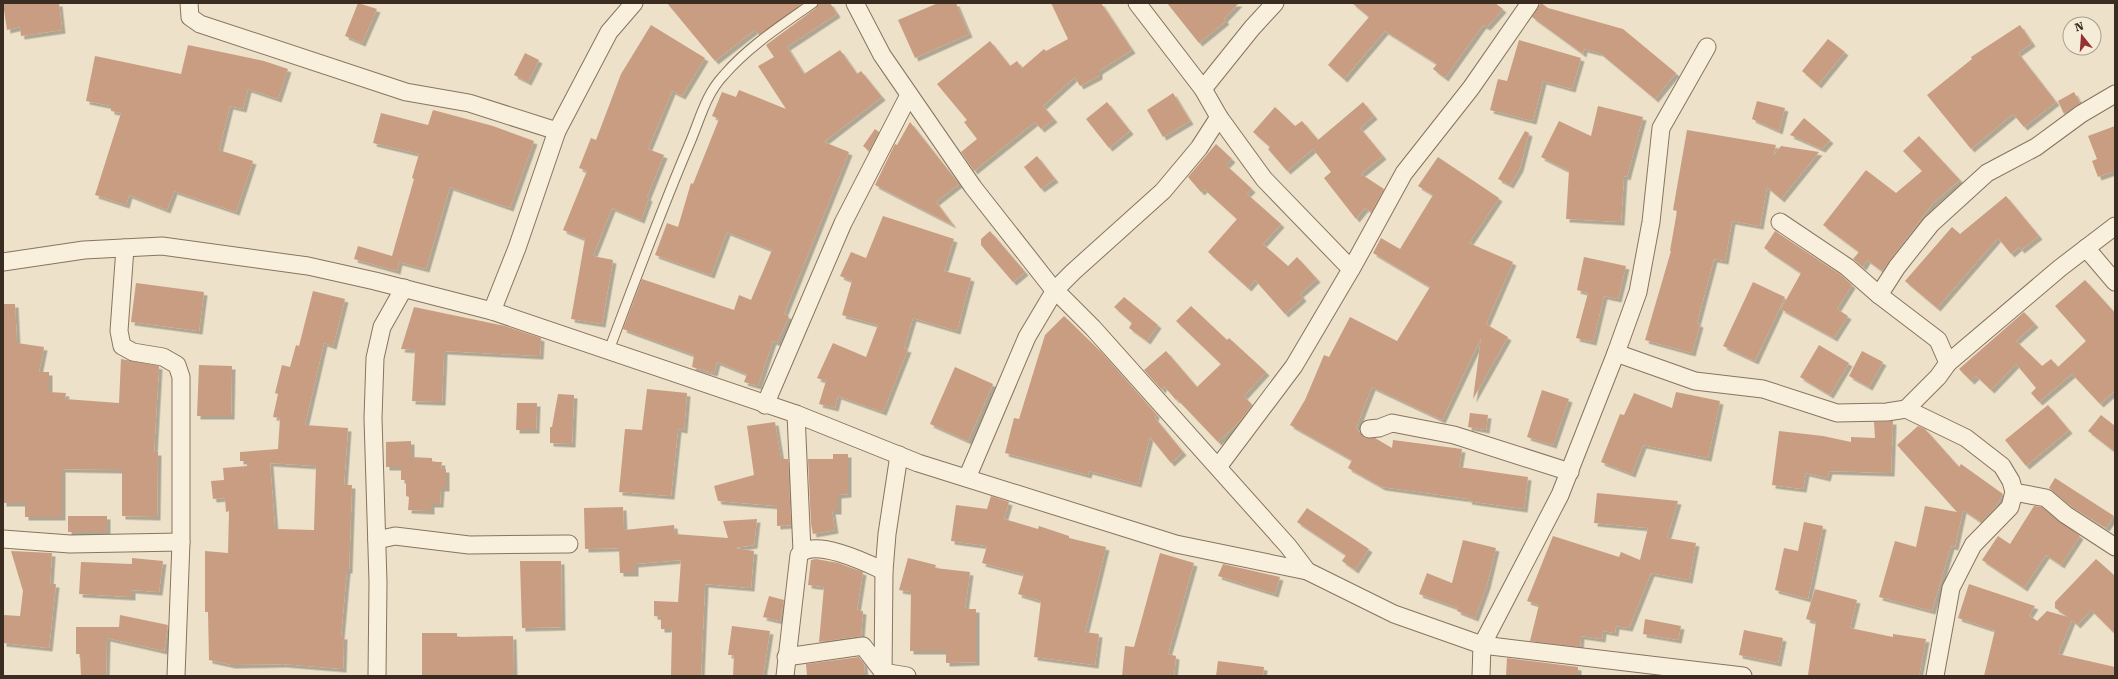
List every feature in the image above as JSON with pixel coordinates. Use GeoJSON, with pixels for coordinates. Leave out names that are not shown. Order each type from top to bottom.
{"type":"FeatureCollection","features":[{"type":"Feature","properties":{"kind":"street"},"geometry":{"type":"LineString","coordinates":[[189,3],[190,17],[200,24],[406,92],[469,103],[557,131]]}},
{"type":"Feature","properties":{"kind":"street"},"geometry":{"type":"LineString","coordinates":[[492,311],[517,248],[557,131],[609,32],[634,3]]}},
{"type":"Feature","properties":{"kind":"street"},"geometry":{"type":"LineString","coordinates":[[855,3],[882,55],[973,187],[1055,290],[1093,328],[1218,467],[1288,546],[1307,571]]}},
{"type":"Feature","properties":{"kind":"street"},"geometry":{"type":"LineString","coordinates":[[1137,3],[1204,89],[1219,117],[1264,179],[1351,269]]}},
{"type":"Feature","properties":{"kind":"street"},"geometry":{"type":"LineString","coordinates":[[1204,89],[1252,28],[1275,3]]}},
{"type":"Feature","properties":{"kind":"street"},"geometry":{"type":"LineString","coordinates":[[1218,467],[1294,366],[1351,269],[1404,173],[1472,88],[1530,3]]}},
{"type":"Feature","properties":{"kind":"street"},"geometry":{"type":"LineString","coordinates":[[1480,676],[1482,645],[1570,472],[1616,353],[1638,292],[1651,222],[1661,128],[1707,47]]}},
{"type":"Feature","properties":{"kind":"street"},"geometry":{"type":"LineString","coordinates":[[1879,295],[1897,267],[1932,224],[1987,173],[2036,147],[2081,114],[2115,94]]}},
{"type":"Feature","properties":{"kind":"street"},"geometry":{"type":"LineString","coordinates":[[765,405],[843,223],[910,95]]}},
{"type":"Feature","properties":{"kind":"street"},"geometry":{"type":"LineString","coordinates":[[967,478],[1027,337],[1055,290],[1163,191],[1199,148],[1219,117]]}},
{"type":"Feature","properties":{"kind":"street"},"geometry":{"type":"LineString","coordinates":[[1780,222],[1847,267],[1879,295],[1938,340],[1948,363]]}},
{"type":"Feature","properties":{"kind":"street"},"geometry":{"type":"LineString","coordinates":[[1906,409],[1938,377],[1948,363],[2086,248],[2115,226]]}},
{"type":"Feature","properties":{"kind":"street"},"geometry":{"type":"LineString","coordinates":[[3,262],[84,250],[162,246],[308,266],[404,288],[492,311],[609,350],[765,405],[796,414],[899,455],[1176,544],[1307,571],[1394,614],[1482,645],[1743,676]]}},
{"type":"Feature","properties":{"kind":"street"},"geometry":{"type":"LineString","coordinates":[[125,248],[119,331],[122,346],[133,352],[163,357],[178,365],[181,377],[181,542],[176,676]]}},
{"type":"Feature","properties":{"kind":"street"},"geometry":{"type":"LineString","coordinates":[[2086,248],[2115,282]]}},
{"type":"Feature","properties":{"kind":"street"},"geometry":{"type":"LineString","coordinates":[[377,676],[377,540],[373,418],[375,358],[382,327],[404,288]]}},
{"type":"Feature","properties":{"kind":"street"},"geometry":{"type":"LineString","coordinates":[[1616,353],[1695,381],[1763,389],[1838,413],[1887,412],[1906,409],[1966,438],[2002,466],[2011,481],[2012,500],[1973,545],[1951,588],[1935,676]]}},
{"type":"Feature","properties":{"kind":"street"},"geometry":{"type":"LineString","coordinates":[[796,414],[802,551]]}},
{"type":"Feature","properties":{"kind":"street"},"geometry":{"type":"LineString","coordinates":[[1369,429],[1379,428],[1392,423],[1454,435],[1570,472]]}},
{"type":"Feature","properties":{"kind":"street"},"geometry":{"type":"LineString","coordinates":[[883,674],[884,571],[887,534],[899,455]]}},
{"type":"Feature","properties":{"kind":"street"},"geometry":{"type":"LineString","coordinates":[[2012,500],[2046,498],[2066,515],[2115,547]]}},
{"type":"Feature","properties":{"kind":"street"},"geometry":{"type":"LineString","coordinates":[[377,540],[395,536],[469,545],[569,544]]}},
{"type":"Feature","properties":{"kind":"street"},"geometry":{"type":"LineString","coordinates":[[3,539],[70,544],[181,542]]}},
{"type":"Feature","properties":{"kind":"street"},"geometry":{"type":"LineString","coordinates":[[785,676],[799,554],[807,549],[829,550],[859,558],[884,571]]}},
{"type":"Feature","properties":{"kind":"street"},"geometry":{"type":"LineString","coordinates":[[786,657],[863,646],[883,674],[907,676]]}},
{"type":"Feature","properties":{"kind":"lane"},"geometry":{"type":"LineString","coordinates":[[609,350],[659,216],[697,128],[704,104],[723,75],[757,43],[813,3]]}},
{"type":"Feature","properties":{"kind":"building"},"geometry":{"type":"Polygon","coordinates":[[[3,3],[59,3],[62,30],[21,36],[20,27],[7,30],[3,3]]]}},
{"type":"Feature","properties":{"kind":"building"},"geometry":{"type":"Polygon","coordinates":[[[358,3],[377,9],[362,43],[345,36],[358,3]]]}},
{"type":"Feature","properties":{"kind":"building"},"geometry":{"type":"Polygon","coordinates":[[[667,3],[803,3],[759,35],[755,30],[715,61],[667,3]]]}},
{"type":"Feature","properties":{"kind":"building"},"geometry":{"type":"Polygon","coordinates":[[[819,3],[830,3],[837,14],[787,47],[804,74],[840,50],[857,74],[861,71],[882,97],[824,142],[849,152],[784,314],[789,316],[777,343],[773,341],[758,386],[744,382],[747,374],[717,362],[714,373],[692,367],[694,355],[623,329],[642,279],[734,310],[739,295],[751,300],[772,250],[727,232],[711,275],[655,255],[667,223],[678,227],[691,183],[693,184],[719,119],[712,116],[722,92],[736,97],[739,90],[786,109],[758,66],[774,57],[766,45],[816,8],[819,3]]]}},
{"type":"Feature","properties":{"kind":"building"},"geometry":{"type":"Polygon","coordinates":[[[938,3],[956,3],[969,34],[915,58],[898,20],[938,3]]]}},
{"type":"Feature","properties":{"kind":"building"},"geometry":{"type":"Polygon","coordinates":[[[1051,3],[1101,3],[1132,50],[1099,71],[1099,76],[1080,86],[1075,77],[1043,106],[1054,119],[1041,129],[1035,122],[974,171],[961,152],[977,139],[964,122],[967,120],[937,84],[990,41],[1010,66],[1017,61],[1022,68],[1044,49],[1046,51],[1068,39],[1051,3]]]}},
{"type":"Feature","properties":{"kind":"building"},"geometry":{"type":"Polygon","coordinates":[[[1167,3],[1239,3],[1224,19],[1226,21],[1199,43],[1167,3]]]}},
{"type":"Feature","properties":{"kind":"building"},"geometry":{"type":"Polygon","coordinates":[[[1352,3],[1495,3],[1503,9],[1487,27],[1483,25],[1445,78],[1433,69],[1437,64],[1385,31],[1344,79],[1328,65],[1369,17],[1352,3]]]}},
{"type":"Feature","properties":{"kind":"building"},"geometry":{"type":"Polygon","coordinates":[[[1541,3],[1548,8],[1623,29],[1676,73],[1655,99],[1600,53],[1584,49],[1583,54],[1532,17],[1541,3]]]}},
{"type":"Feature","properties":{"kind":"building"},"geometry":{"type":"Polygon","coordinates":[[[651,25],[705,58],[682,96],[672,91],[648,149],[664,155],[647,197],[649,198],[641,220],[612,208],[593,256],[613,260],[602,324],[571,319],[585,239],[563,230],[587,171],[579,168],[591,138],[596,140],[621,74],[651,25]]]}},
{"type":"Feature","properties":{"kind":"building"},"geometry":{"type":"Polygon","coordinates":[[[2020,25],[2032,43],[2018,53],[2056,102],[2024,127],[2013,114],[1971,149],[1927,95],[1972,59],[1971,57],[2020,25]]]}},
{"type":"Feature","properties":{"kind":"building"},"geometry":{"type":"Polygon","coordinates":[[[1828,39],[1845,52],[1818,85],[1802,71],[1828,39]]]}},
{"type":"Feature","properties":{"kind":"building"},"geometry":{"type":"Polygon","coordinates":[[[1519,40],[1581,58],[1572,89],[1543,81],[1533,121],[1490,110],[1498,79],[1507,81],[1519,40]]]}},
{"type":"Feature","properties":{"kind":"building"},"geometry":{"type":"Polygon","coordinates":[[[188,45],[264,61],[288,69],[278,99],[248,89],[243,109],[230,106],[219,150],[253,161],[236,212],[174,191],[167,210],[129,195],[126,205],[95,195],[121,113],[111,111],[111,106],[86,101],[95,56],[181,74],[188,45]]]}},
{"type":"Feature","properties":{"kind":"building"},"geometry":{"type":"Polygon","coordinates":[[[525,53],[539,60],[528,82],[514,75],[525,53]]]}},
{"type":"Feature","properties":{"kind":"building"},"geometry":{"type":"Polygon","coordinates":[[[2074,92],[2080,103],[2064,114],[2058,101],[2074,92]]]}},
{"type":"Feature","properties":{"kind":"building"},"geometry":{"type":"Polygon","coordinates":[[[1173,93],[1190,121],[1163,137],[1147,110],[1173,93]]]}},
{"type":"Feature","properties":{"kind":"building"},"geometry":{"type":"Polygon","coordinates":[[[1757,101],[1785,108],[1779,131],[1752,119],[1757,101]]]}},
{"type":"Feature","properties":{"kind":"building"},"geometry":{"type":"Polygon","coordinates":[[[1107,102],[1130,131],[1109,148],[1086,119],[1107,102]]]}},
{"type":"Feature","properties":{"kind":"building"},"geometry":{"type":"Polygon","coordinates":[[[1363,102],[1374,116],[1360,128],[1383,156],[1361,174],[1384,189],[1371,212],[1365,208],[1356,219],[1324,178],[1331,172],[1313,149],[1287,171],[1268,149],[1270,147],[1253,132],[1275,107],[1295,126],[1302,121],[1318,140],[1363,102]]]}},
{"type":"Feature","properties":{"kind":"building"},"geometry":{"type":"Polygon","coordinates":[[[1598,106],[1643,117],[1627,177],[1624,176],[1621,222],[1566,219],[1569,171],[1541,157],[1559,121],[1591,136],[1598,106]]]}},
{"type":"Feature","properties":{"kind":"building"},"geometry":{"type":"Polygon","coordinates":[[[433,110],[493,126],[534,141],[510,208],[450,187],[426,269],[399,262],[397,271],[354,259],[358,246],[392,256],[414,179],[412,178],[419,154],[373,143],[381,113],[428,125],[433,110]]]}},
{"type":"Feature","properties":{"kind":"building"},"geometry":{"type":"Polygon","coordinates":[[[1804,118],[1830,140],[1822,149],[1790,135],[1804,118]]]}},
{"type":"Feature","properties":{"kind":"building"},"geometry":{"type":"Polygon","coordinates":[[[910,122],[959,184],[936,202],[953,225],[875,185],[895,144],[897,145],[910,122]]]}},
{"type":"Feature","properties":{"kind":"building"},"geometry":{"type":"Polygon","coordinates":[[[2115,126],[2115,171],[2098,177],[2092,161],[2097,159],[2088,136],[2115,126]]]}},
{"type":"Feature","properties":{"kind":"building"},"geometry":{"type":"Polygon","coordinates":[[[875,129],[879,132],[869,151],[863,146],[875,129]]]}},
{"type":"Feature","properties":{"kind":"building"},"geometry":{"type":"Polygon","coordinates":[[[1687,130],[1776,145],[1773,156],[1781,146],[1819,152],[1781,199],[1767,187],[1760,226],[1732,221],[1725,261],[1714,259],[1697,323],[1700,324],[1692,353],[1645,340],[1671,251],[1677,211],[1673,210],[1687,130]]]}},
{"type":"Feature","properties":{"kind":"building"},"geometry":{"type":"Polygon","coordinates":[[[1525,131],[1529,133],[1520,168],[1510,185],[1498,179],[1525,131]]]}},
{"type":"Feature","properties":{"kind":"building"},"geometry":{"type":"Polygon","coordinates":[[[1919,136],[1960,180],[1933,203],[1882,271],[1867,260],[1863,267],[1853,259],[1859,252],[1823,225],[1866,170],[1896,193],[1922,171],[1903,151],[1919,136]]]}},
{"type":"Feature","properties":{"kind":"building"},"geometry":{"type":"Polygon","coordinates":[[[1216,144],[1232,159],[1226,165],[1252,189],[1247,194],[1281,224],[1263,244],[1288,266],[1297,257],[1317,279],[1300,294],[1303,298],[1285,314],[1255,280],[1248,288],[1208,252],[1237,219],[1204,189],[1201,192],[1188,177],[1216,144]]]}},
{"type":"Feature","properties":{"kind":"building"},"geometry":{"type":"Polygon","coordinates":[[[1037,156],[1055,179],[1041,189],[1024,167],[1037,156]]]}},
{"type":"Feature","properties":{"kind":"building"},"geometry":{"type":"Polygon","coordinates":[[[1438,157],[1499,198],[1469,243],[1513,262],[1486,324],[1508,337],[1473,399],[1481,338],[1442,420],[1372,387],[1356,428],[1365,438],[1375,438],[1392,448],[1393,440],[1462,449],[1459,467],[1528,477],[1524,509],[1468,501],[1469,499],[1382,487],[1348,468],[1352,460],[1290,425],[1305,400],[1324,355],[1329,357],[1350,317],[1397,341],[1430,287],[1373,253],[1381,238],[1400,249],[1433,195],[1418,186],[1438,157]]]}},
{"type":"Feature","properties":{"kind":"building"},"geometry":{"type":"Polygon","coordinates":[[[2006,196],[2039,236],[2021,250],[2019,247],[2011,254],[1998,238],[1937,308],[1905,281],[1952,227],[1960,234],[2006,196]]]}},
{"type":"Feature","properties":{"kind":"building"},"geometry":{"type":"Polygon","coordinates":[[[883,216],[954,239],[944,271],[971,278],[957,331],[913,318],[904,348],[908,349],[883,412],[838,396],[835,408],[819,404],[826,381],[817,378],[833,343],[866,357],[878,325],[842,315],[852,281],[840,276],[851,252],[866,258],[883,216]]]}},
{"type":"Feature","properties":{"kind":"building"},"geometry":{"type":"Polygon","coordinates":[[[990,231],[1025,272],[1013,282],[981,245],[981,239],[990,231]]]}},
{"type":"Feature","properties":{"kind":"building"},"geometry":{"type":"Polygon","coordinates":[[[1775,231],[1841,275],[1852,285],[1837,309],[1848,316],[1834,338],[1781,309],[1801,273],[1764,248],[1775,231]]]}},
{"type":"Feature","properties":{"kind":"building"},"geometry":{"type":"Polygon","coordinates":[[[1584,257],[1626,266],[1618,299],[1604,296],[1593,342],[1576,338],[1588,293],[1577,290],[1584,257]]]}},
{"type":"Feature","properties":{"kind":"building"},"geometry":{"type":"Polygon","coordinates":[[[2085,280],[2115,313],[2115,391],[2100,404],[2072,374],[2039,402],[2031,393],[2036,388],[2016,364],[1991,390],[1976,376],[1971,381],[1959,369],[2024,312],[2035,324],[2016,341],[2042,366],[2051,359],[2058,367],[2086,341],[2055,306],[2085,280]]]}},
{"type":"Feature","properties":{"kind":"building"},"geometry":{"type":"Polygon","coordinates":[[[1753,282],[1785,297],[1755,361],[1723,346],[1753,282]]]}},
{"type":"Feature","properties":{"kind":"building"},"geometry":{"type":"Polygon","coordinates":[[[136,283],[204,292],[199,331],[131,322],[136,283]]]}},
{"type":"Feature","properties":{"kind":"building"},"geometry":{"type":"Polygon","coordinates":[[[313,291],[345,299],[333,346],[324,343],[305,425],[348,428],[344,485],[352,485],[349,570],[347,570],[341,636],[344,636],[343,669],[283,664],[232,665],[209,660],[208,612],[205,612],[205,551],[228,553],[229,511],[226,512],[225,498],[213,499],[211,481],[224,480],[223,468],[247,466],[247,461],[240,461],[240,452],[278,449],[280,418],[273,417],[278,394],[275,393],[282,365],[290,367],[296,345],[299,346],[313,291]],[[270,463],[275,529],[314,530],[316,466],[270,463]]]}},
{"type":"Feature","properties":{"kind":"building"},"geometry":{"type":"Polygon","coordinates":[[[1124,297],[1158,325],[1147,341],[1129,328],[1132,323],[1114,307],[1124,297]]]}},
{"type":"Feature","properties":{"kind":"building"},"geometry":{"type":"Polygon","coordinates":[[[3,304],[15,304],[17,343],[44,347],[39,372],[49,372],[49,392],[66,393],[65,399],[119,403],[121,359],[159,366],[154,452],[158,452],[157,517],[122,516],[122,470],[62,469],[62,517],[25,517],[25,503],[3,503],[3,304]]]}},
{"type":"Feature","properties":{"kind":"building"},"geometry":{"type":"Polygon","coordinates":[[[1191,306],[1227,340],[1229,338],[1266,372],[1244,396],[1252,405],[1240,421],[1218,442],[1164,386],[1162,390],[1144,370],[1166,351],[1197,387],[1221,364],[1176,321],[1191,306]]]}},
{"type":"Feature","properties":{"kind":"building"},"geometry":{"type":"Polygon","coordinates":[[[414,307],[505,326],[541,338],[540,356],[444,351],[442,402],[412,401],[415,350],[401,349],[414,307]]]}},
{"type":"Feature","properties":{"kind":"building"},"geometry":{"type":"Polygon","coordinates":[[[1064,316],[1102,353],[1156,414],[1155,418],[1183,452],[1171,463],[1150,437],[1138,484],[1089,471],[1088,475],[1005,453],[1014,418],[1019,419],[1045,335],[1064,316]]]}},
{"type":"Feature","properties":{"kind":"building"},"geometry":{"type":"Polygon","coordinates":[[[1819,345],[1849,363],[1830,395],[1800,377],[1819,345]]]}},
{"type":"Feature","properties":{"kind":"building"},"geometry":{"type":"Polygon","coordinates":[[[1862,351],[1883,362],[1869,387],[1849,376],[1862,351]]]}},
{"type":"Feature","properties":{"kind":"building"},"geometry":{"type":"Polygon","coordinates":[[[199,365],[232,366],[231,416],[197,416],[199,365]]]}},
{"type":"Feature","properties":{"kind":"building"},"geometry":{"type":"Polygon","coordinates":[[[955,367],[993,384],[968,441],[930,424],[955,367]]]}},
{"type":"Feature","properties":{"kind":"building"},"geometry":{"type":"Polygon","coordinates":[[[647,389],[687,393],[684,430],[678,429],[671,496],[619,492],[625,429],[642,430],[647,389]]]}},
{"type":"Feature","properties":{"kind":"building"},"geometry":{"type":"Polygon","coordinates":[[[1542,390],[1569,399],[1553,445],[1527,437],[1542,390]]]}},
{"type":"Feature","properties":{"kind":"building"},"geometry":{"type":"Polygon","coordinates":[[[1676,392],[1720,401],[1708,458],[1643,445],[1632,474],[1601,462],[1620,414],[1624,415],[1634,393],[1672,408],[1676,392]]]}},
{"type":"Feature","properties":{"kind":"building"},"geometry":{"type":"Polygon","coordinates":[[[558,394],[574,395],[572,444],[550,443],[550,427],[552,427],[558,394]]]}},
{"type":"Feature","properties":{"kind":"building"},"geometry":{"type":"Polygon","coordinates":[[[517,403],[537,403],[536,430],[516,430],[517,403]]]}},
{"type":"Feature","properties":{"kind":"building"},"geometry":{"type":"Polygon","coordinates":[[[2048,405],[2069,430],[2026,466],[2005,440],[2048,405]]]}},
{"type":"Feature","properties":{"kind":"building"},"geometry":{"type":"Polygon","coordinates":[[[1470,413],[1488,415],[1486,430],[1468,427],[1470,413]]]}},
{"type":"Feature","properties":{"kind":"building"},"geometry":{"type":"Polygon","coordinates":[[[2101,415],[2115,426],[2115,452],[2088,431],[2101,415]]]}},
{"type":"Feature","properties":{"kind":"building"},"geometry":{"type":"Polygon","coordinates":[[[1893,421],[1891,473],[1829,471],[1827,478],[1806,473],[1803,489],[1772,485],[1779,431],[1823,436],[1851,442],[1851,437],[1875,438],[1874,422],[1893,421]]]}},
{"type":"Feature","properties":{"kind":"building"},"geometry":{"type":"Polygon","coordinates":[[[775,422],[781,459],[788,459],[791,525],[777,526],[777,506],[718,501],[714,486],[754,475],[747,426],[775,422]]]}},
{"type":"Feature","properties":{"kind":"building"},"geometry":{"type":"Polygon","coordinates":[[[1918,426],[1925,429],[1959,467],[1961,464],[2003,494],[1995,508],[1981,522],[1963,510],[1955,547],[1951,546],[1932,611],[1879,597],[1895,541],[1916,547],[1925,506],[1957,512],[1897,445],[1918,426]]]}},
{"type":"Feature","properties":{"kind":"building"},"geometry":{"type":"Polygon","coordinates":[[[411,441],[411,457],[432,458],[432,462],[442,462],[441,469],[446,469],[446,488],[441,488],[440,504],[431,504],[431,511],[408,510],[409,497],[406,496],[406,480],[401,480],[401,467],[386,467],[386,442],[411,441]]]}},
{"type":"Feature","properties":{"kind":"building"},"geometry":{"type":"Polygon","coordinates":[[[833,454],[848,454],[848,494],[838,495],[838,511],[832,511],[835,530],[813,534],[811,524],[808,459],[833,459],[833,454]]]}},
{"type":"Feature","properties":{"kind":"building"},"geometry":{"type":"Polygon","coordinates":[[[2055,478],[2114,516],[2106,528],[2072,507],[2049,488],[2055,478]]]}},
{"type":"Feature","properties":{"kind":"building"},"geometry":{"type":"Polygon","coordinates":[[[1597,493],[1678,501],[1667,538],[1696,543],[1689,580],[1651,573],[1629,628],[1616,626],[1615,633],[1603,631],[1602,639],[1581,636],[1580,647],[1530,641],[1539,605],[1527,601],[1553,536],[1619,557],[1621,552],[1640,560],[1648,528],[1594,523],[1597,493]]]}},
{"type":"Feature","properties":{"kind":"building"},"geometry":{"type":"Polygon","coordinates":[[[991,496],[1009,502],[1004,519],[1038,529],[1039,526],[1069,536],[1069,538],[1106,547],[1085,632],[1099,634],[1095,665],[1034,657],[1041,601],[1018,594],[1024,574],[982,563],[987,546],[951,541],[956,505],[987,509],[991,496]]]}},
{"type":"Feature","properties":{"kind":"building"},"geometry":{"type":"Polygon","coordinates":[[[2034,506],[2042,507],[2080,536],[2061,565],[2046,555],[2024,588],[1982,560],[1998,536],[2010,544],[2034,506]]]}},
{"type":"Feature","properties":{"kind":"building"},"geometry":{"type":"Polygon","coordinates":[[[623,507],[624,530],[674,525],[675,534],[728,538],[723,521],[757,519],[754,545],[734,548],[754,551],[751,588],[705,584],[701,676],[671,676],[672,629],[661,629],[661,617],[654,616],[654,601],[678,602],[681,560],[635,564],[635,573],[620,573],[619,548],[585,549],[584,508],[623,507]]]}},
{"type":"Feature","properties":{"kind":"building"},"geometry":{"type":"Polygon","coordinates":[[[1307,508],[1369,549],[1355,570],[1342,561],[1346,555],[1297,522],[1307,508]]]}},
{"type":"Feature","properties":{"kind":"building"},"geometry":{"type":"Polygon","coordinates":[[[68,516],[107,516],[107,532],[68,532],[68,516]]]}},
{"type":"Feature","properties":{"kind":"building"},"geometry":{"type":"Polygon","coordinates":[[[1804,522],[1823,526],[1808,599],[1775,590],[1784,548],[1798,551],[1804,522]]]}},
{"type":"Feature","properties":{"kind":"building"},"geometry":{"type":"Polygon","coordinates":[[[1463,540],[1496,548],[1487,585],[1475,618],[1457,611],[1458,608],[1419,594],[1427,573],[1452,583],[1463,540]]]}},
{"type":"Feature","properties":{"kind":"building"},"geometry":{"type":"Polygon","coordinates":[[[11,551],[52,553],[50,584],[56,584],[49,648],[3,643],[3,615],[20,616],[23,591],[11,551]]]}},
{"type":"Feature","properties":{"kind":"building"},"geometry":{"type":"Polygon","coordinates":[[[1160,553],[1194,563],[1168,654],[1176,656],[1174,676],[1122,676],[1125,646],[1134,647],[1160,553]]]}},
{"type":"Feature","properties":{"kind":"building"},"geometry":{"type":"Polygon","coordinates":[[[132,558],[163,561],[159,592],[132,590],[132,597],[79,594],[81,562],[132,564],[132,558]]]}},
{"type":"Feature","properties":{"kind":"building"},"geometry":{"type":"Polygon","coordinates":[[[908,558],[936,565],[935,568],[970,572],[965,609],[976,609],[976,662],[946,663],[946,651],[910,651],[911,592],[899,590],[908,558]]]}},
{"type":"Feature","properties":{"kind":"building"},"geometry":{"type":"Polygon","coordinates":[[[816,559],[838,563],[863,572],[857,610],[863,611],[861,636],[819,642],[824,587],[808,585],[811,560],[816,559]]]}},
{"type":"Feature","properties":{"kind":"building"},"geometry":{"type":"Polygon","coordinates":[[[2096,559],[2115,576],[2115,634],[2091,610],[2077,625],[2072,620],[2058,654],[2115,667],[2115,676],[1984,676],[1995,630],[1958,618],[1969,584],[2035,606],[2029,615],[2037,621],[2047,611],[2068,617],[2055,608],[2055,602],[2096,559]]]}},
{"type":"Feature","properties":{"kind":"building"},"geometry":{"type":"Polygon","coordinates":[[[520,561],[561,561],[562,627],[522,628],[520,561]]]}},
{"type":"Feature","properties":{"kind":"building"},"geometry":{"type":"Polygon","coordinates":[[[1223,564],[1280,577],[1275,594],[1218,576],[1223,564]]]}},
{"type":"Feature","properties":{"kind":"building"},"geometry":{"type":"Polygon","coordinates":[[[1815,589],[1857,600],[1850,628],[1893,637],[1893,634],[1926,639],[1919,676],[1808,675],[1816,622],[1806,619],[1815,589]]]}},
{"type":"Feature","properties":{"kind":"building"},"geometry":{"type":"Polygon","coordinates":[[[769,596],[784,600],[780,621],[763,617],[769,596]]]}},
{"type":"Feature","properties":{"kind":"building"},"geometry":{"type":"Polygon","coordinates":[[[120,615],[168,625],[164,651],[107,638],[106,676],[81,676],[80,654],[76,654],[76,627],[119,627],[120,615]]]}},
{"type":"Feature","properties":{"kind":"building"},"geometry":{"type":"Polygon","coordinates":[[[1645,619],[1681,626],[1678,640],[1643,634],[1645,619]]]}},
{"type":"Feature","properties":{"kind":"building"},"geometry":{"type":"Polygon","coordinates":[[[732,626],[770,631],[763,676],[733,676],[734,655],[728,655],[732,626]]]}},
{"type":"Feature","properties":{"kind":"building"},"geometry":{"type":"Polygon","coordinates":[[[1744,630],[1783,638],[1778,663],[1739,655],[1744,630]]]}},
{"type":"Feature","properties":{"kind":"building"},"geometry":{"type":"Polygon","coordinates":[[[422,633],[457,633],[457,637],[513,636],[514,676],[422,676],[422,633]]]}},
{"type":"Feature","properties":{"kind":"building"},"geometry":{"type":"Polygon","coordinates":[[[859,657],[864,664],[865,676],[807,676],[806,664],[859,657]]]}},
{"type":"Feature","properties":{"kind":"building"},"geometry":{"type":"Polygon","coordinates":[[[1507,658],[1578,667],[1578,676],[1506,676],[1507,658]]]}},
{"type":"Feature","properties":{"kind":"building"},"geometry":{"type":"Polygon","coordinates":[[[1218,661],[1264,667],[1263,676],[1216,676],[1218,661]]]}}]}
